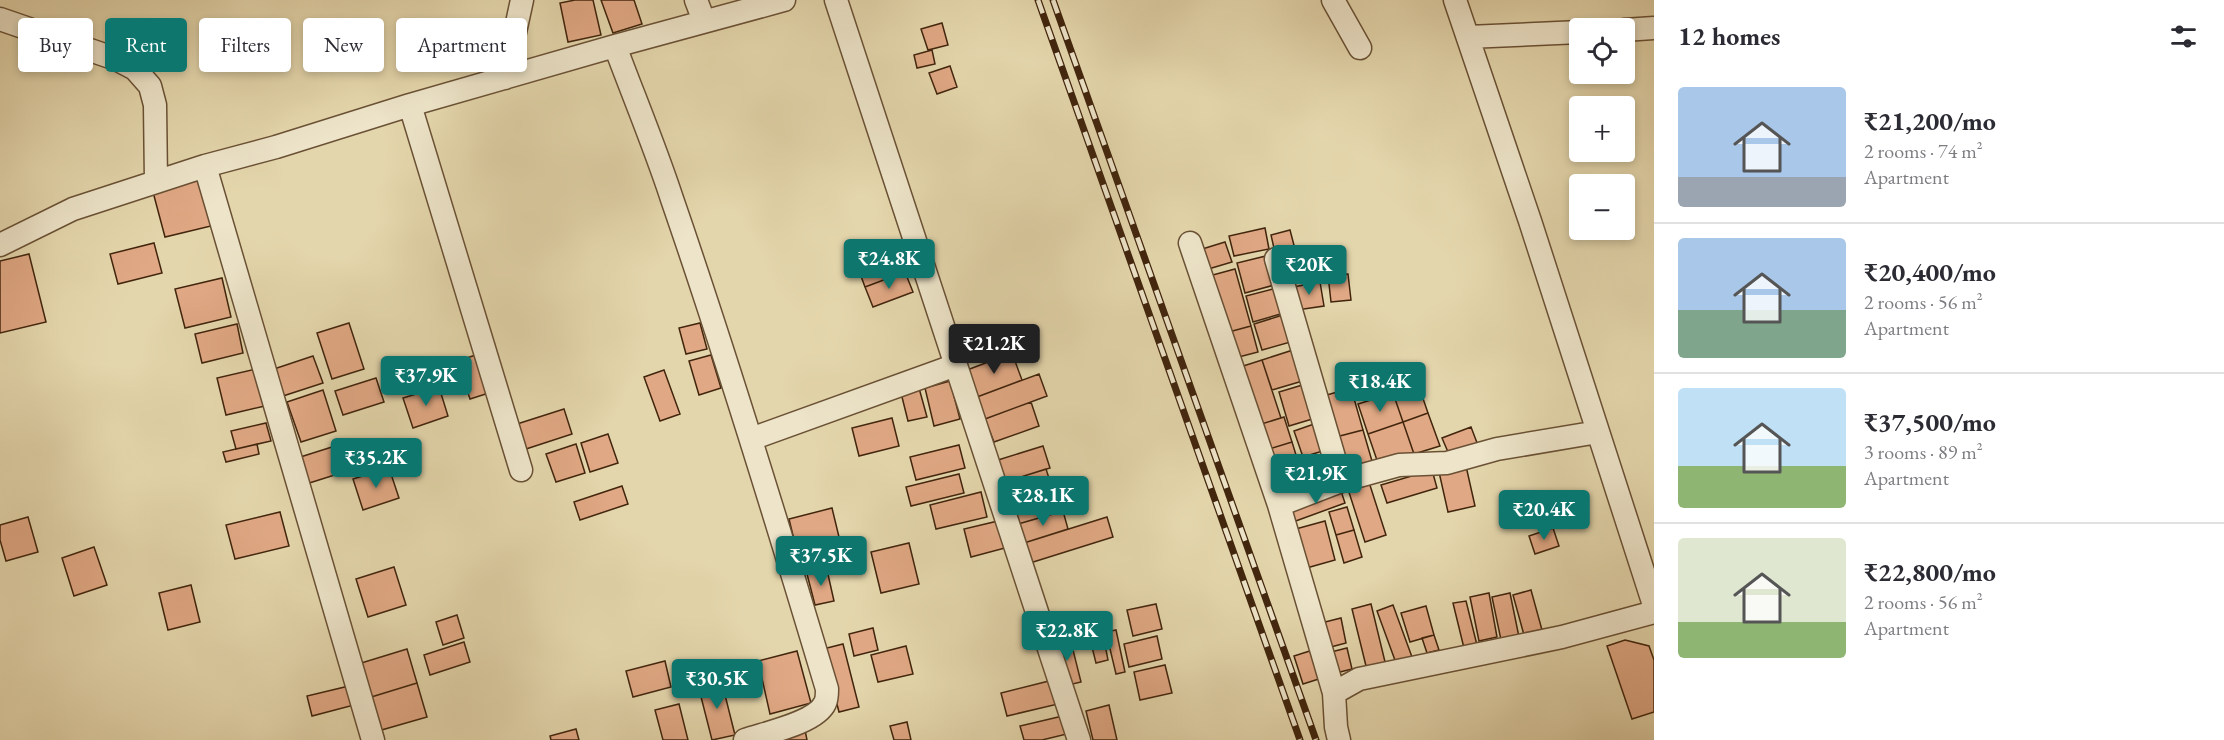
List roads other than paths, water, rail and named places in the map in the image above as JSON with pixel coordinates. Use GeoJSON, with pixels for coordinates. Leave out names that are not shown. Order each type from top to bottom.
{"type":"FeatureCollection","features":[{"type":"Feature","properties":{"kind":"street"},"geometry":{"type":"LineString","coordinates":[[505,78],[522,0]]}},
{"type":"Feature","properties":{"kind":"street"},"geometry":{"type":"LineString","coordinates":[[696,0],[705,21]]}},
{"type":"Feature","properties":{"kind":"street"},"geometry":{"type":"LineString","coordinates":[[0,245],[73,209],[206,166],[615,46],[784,0]]}},
{"type":"Feature","properties":{"kind":"street"},"geometry":{"type":"LineString","coordinates":[[836,0],[1079,740]]}},
{"type":"Feature","properties":{"kind":"street"},"geometry":{"type":"LineString","coordinates":[[1333,0],[1360,48]]}},
{"type":"Feature","properties":{"kind":"street"},"geometry":{"type":"LineString","coordinates":[[1455,0],[1530,221],[1654,605]]}},
{"type":"Feature","properties":{"kind":"street"},"geometry":{"type":"LineString","coordinates":[[0,19],[116,59],[135,69],[150,86],[155,105],[156,182]]}},
{"type":"Feature","properties":{"kind":"street"},"geometry":{"type":"LineString","coordinates":[[1635,29],[1654,28]]}},
{"type":"Feature","properties":{"kind":"street"},"geometry":{"type":"LineString","coordinates":[[1468,38],[1569,33]]}},
{"type":"Feature","properties":{"kind":"street"},"geometry":{"type":"LineString","coordinates":[[615,46],[672,197],[751,439],[827,689],[825,703],[815,714],[799,723],[745,740]]}},
{"type":"Feature","properties":{"kind":"street"},"geometry":{"type":"LineString","coordinates":[[410,105],[521,470]]}},
{"type":"Feature","properties":{"kind":"street"},"geometry":{"type":"LineString","coordinates":[[206,166],[373,740]]}},
{"type":"Feature","properties":{"kind":"street"},"geometry":{"type":"LineString","coordinates":[[1190,243],[1279,505],[1334,693],[1339,740]]}},
{"type":"Feature","properties":{"kind":"street"},"geometry":{"type":"LineString","coordinates":[[1276,259],[1341,481]]}},
{"type":"Feature","properties":{"kind":"street"},"geometry":{"type":"LineString","coordinates":[[751,439],[956,365]]}},
{"type":"Feature","properties":{"kind":"street"},"geometry":{"type":"LineString","coordinates":[[1279,505],[1341,481],[1399,465],[1447,463],[1497,449],[1598,432]]}},
{"type":"Feature","properties":{"kind":"street"},"geometry":{"type":"LineString","coordinates":[[1334,693],[1359,679],[1562,637],[1654,612]]}},
{"type":"Feature","properties":{"kind":"railway"},"geometry":{"type":"LineString","coordinates":[[1038,0],[1300,740]]}},
{"type":"Feature","properties":{"kind":"railway"},"geometry":{"type":"LineString","coordinates":[[1053,0],[1316,740]]}}]}
